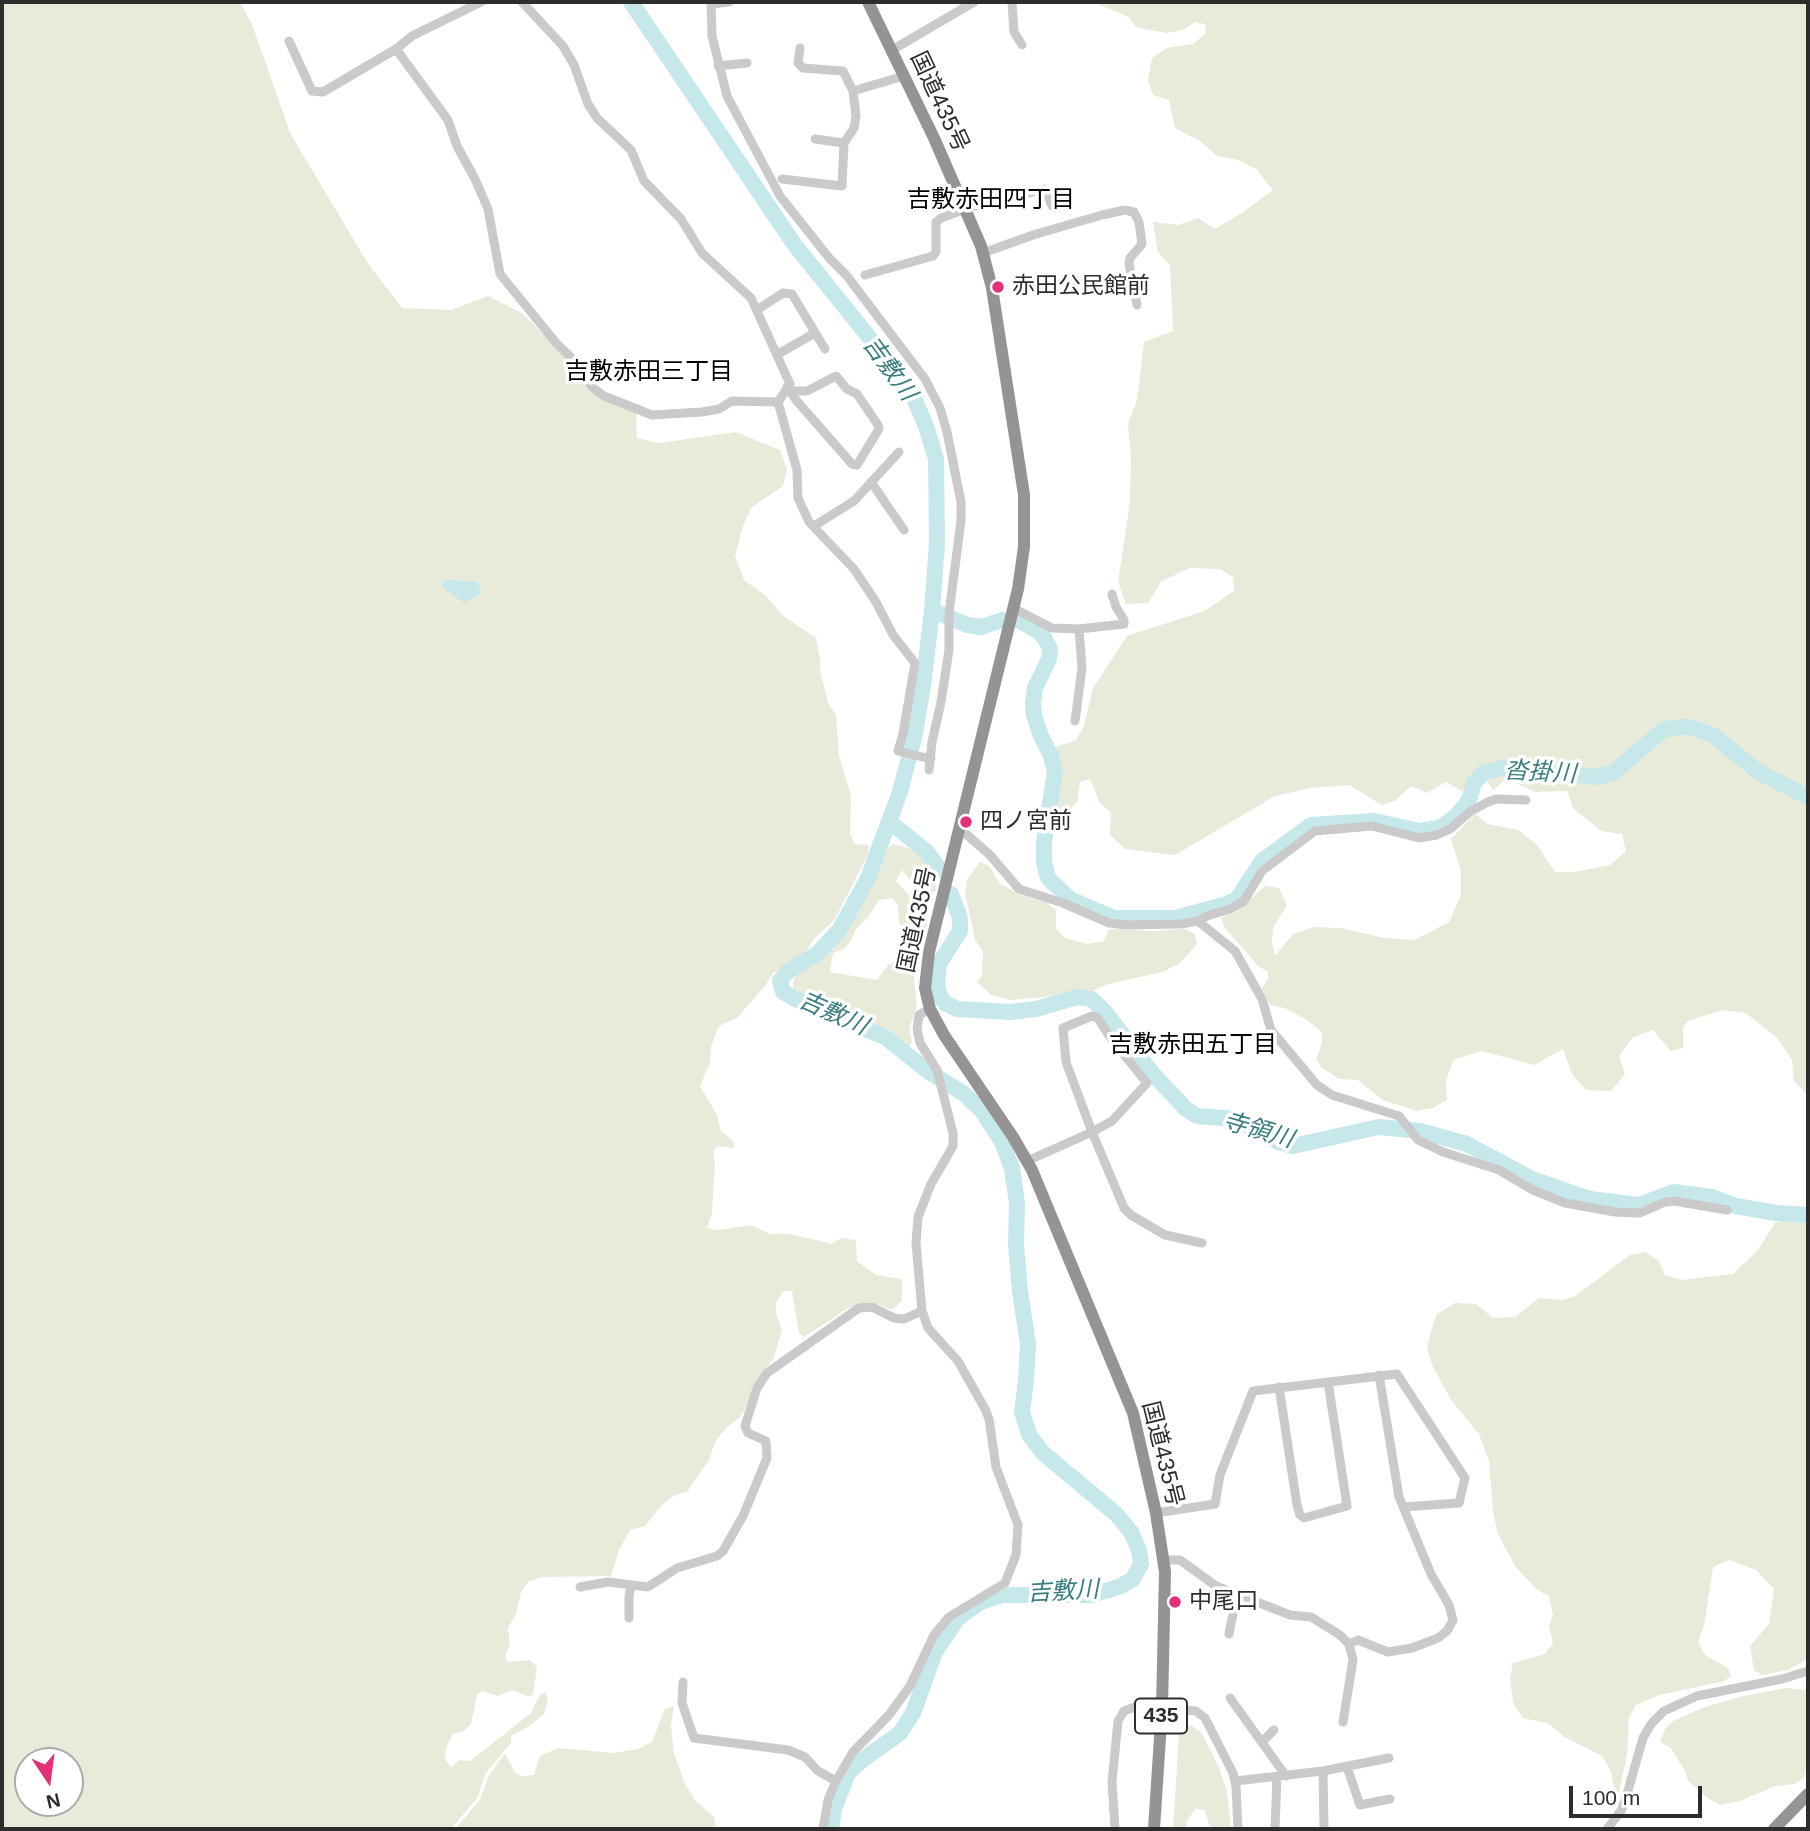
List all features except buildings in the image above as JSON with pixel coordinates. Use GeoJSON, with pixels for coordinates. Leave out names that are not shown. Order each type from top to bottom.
{"type":"FeatureCollection","features":[{"type":"Feature","properties":{"kind":"highway","name":"国道435号"},"geometry":{"type":"LineString","coordinates":[[868,2],[966,209],[983,253],[992,288],[1024,495],[1024,547],[1013,608],[929,953],[925,988],[930,1009],[944,1035],[1027,1161],[1133,1413],[1164,1560],[1162,1707],[1154,1829]]}},
{"type":"Feature","properties":{"kind":"highway"},"geometry":{"type":"LineString","coordinates":[[1774,1829],[1808,1794]]}},
{"type":"Feature","properties":{"kind":"street"},"geometry":{"type":"LineString","coordinates":[[289,41],[312,91],[323,92],[396,49],[412,36],[481,2]]}},
{"type":"Feature","properties":{"kind":"street"},"geometry":{"type":"LineString","coordinates":[[522,2],[563,46],[575,65],[588,104],[597,118],[631,150],[644,181],[681,219],[702,253],[743,289],[757,310],[790,384],[778,402]]}},
{"type":"Feature","properties":{"kind":"street"},"geometry":{"type":"LineString","coordinates":[[729,2],[711,3],[712,36],[727,96],[780,196],[847,276],[917,369],[940,408],[955,462],[961,502],[956,564],[941,702],[927,759],[929,770]]}},
{"type":"Feature","properties":{"kind":"street"},"geometry":{"type":"LineString","coordinates":[[892,50],[974,2]]}},
{"type":"Feature","properties":{"kind":"street"},"geometry":{"type":"LineString","coordinates":[[1012,2],[1014,32],[1022,45]]}},
{"type":"Feature","properties":{"kind":"street"},"geometry":{"type":"LineString","coordinates":[[782,179],[794,176],[841,190],[844,143],[850,123],[853,91],[843,71],[803,68],[799,63],[800,48]]}},
{"type":"Feature","properties":{"kind":"street"},"geometry":{"type":"LineString","coordinates":[[396,49],[448,120],[488,209],[500,274],[557,344],[579,365],[593,387],[604,396],[652,415],[702,412],[719,409],[732,401],[778,402]]}},
{"type":"Feature","properties":{"kind":"street"},"geometry":{"type":"LineString","coordinates":[[718,66],[747,63]]}},
{"type":"Feature","properties":{"kind":"street"},"geometry":{"type":"LineString","coordinates":[[853,91],[904,76]]}},
{"type":"Feature","properties":{"kind":"street"},"geometry":{"type":"LineString","coordinates":[[815,139],[844,143]]}},
{"type":"Feature","properties":{"kind":"street"},"geometry":{"type":"LineString","coordinates":[[865,275],[933,256],[936,252],[936,222],[941,218],[1045,189],[1052,205]]}},
{"type":"Feature","properties":{"kind":"street"},"geometry":{"type":"LineString","coordinates":[[983,253],[1102,215],[1125,210],[1134,212],[1139,222],[1142,244],[1130,258],[1129,264],[1137,306]]}},
{"type":"Feature","properties":{"kind":"street"},"geometry":{"type":"LineString","coordinates":[[757,310],[783,293],[792,294],[825,349]]}},
{"type":"Feature","properties":{"kind":"street"},"geometry":{"type":"LineString","coordinates":[[778,354],[816,333]]}},
{"type":"Feature","properties":{"kind":"street"},"geometry":{"type":"LineString","coordinates":[[836,376],[857,394],[879,429],[857,465],[852,464],[789,389],[807,391],[836,376]]}},
{"type":"Feature","properties":{"kind":"street"},"geometry":{"type":"LineString","coordinates":[[778,402],[797,470],[798,498],[809,522],[854,569],[876,602],[893,635],[915,663],[898,751],[927,759]]}},
{"type":"Feature","properties":{"kind":"street"},"geometry":{"type":"LineString","coordinates":[[814,526],[854,501],[899,452]]}},
{"type":"Feature","properties":{"kind":"street"},"geometry":{"type":"LineString","coordinates":[[872,482],[904,530]]}},
{"type":"Feature","properties":{"kind":"street"},"geometry":{"type":"LineString","coordinates":[[1013,608],[1052,628],[1079,629],[1124,624],[1112,594]]}},
{"type":"Feature","properties":{"kind":"street"},"geometry":{"type":"LineString","coordinates":[[1075,721],[1082,668],[1079,629]]}},
{"type":"Feature","properties":{"kind":"street"},"geometry":{"type":"LineString","coordinates":[[959,828],[990,855],[1019,889],[1063,903],[1109,923],[1181,924],[1198,921],[1244,901],[1262,871],[1315,831],[1372,826],[1419,838],[1437,835],[1450,829],[1471,811],[1496,799],[1526,800]]}},
{"type":"Feature","properties":{"kind":"street"},"geometry":{"type":"LineString","coordinates":[[1198,921],[1235,951],[1262,999],[1271,1030],[1317,1085],[1332,1095],[1399,1116],[1418,1140],[1443,1152],[1499,1170],[1533,1190],[1565,1203],[1615,1212],[1640,1213],[1674,1201],[1727,1210]]}},
{"type":"Feature","properties":{"kind":"street"},"geometry":{"type":"LineString","coordinates":[[823,1829],[828,1800],[836,1781],[853,1752],[889,1715],[910,1686],[941,1625],[967,1605],[1005,1583],[1016,1555],[1018,1525],[996,1467],[985,1409],[958,1361],[928,1328],[922,1311],[915,1230],[931,1184],[953,1146],[953,1133],[937,1070],[920,1043],[917,1029],[919,1015],[930,1009]]}},
{"type":"Feature","properties":{"kind":"street"},"geometry":{"type":"LineString","coordinates":[[1027,1161],[1092,1132],[1112,1121],[1147,1083],[1097,1017],[1092,1016],[1063,1028],[1066,1062],[1092,1132],[1124,1208],[1165,1235],[1202,1243]]}},
{"type":"Feature","properties":{"kind":"street"},"geometry":{"type":"LineString","coordinates":[[580,1587],[608,1582],[648,1587],[677,1568],[718,1556],[723,1552],[743,1516],[767,1458],[766,1441],[748,1433],[745,1426],[757,1388],[767,1373],[859,1308],[872,1307],[894,1318],[904,1319],[922,1311]]}},
{"type":"Feature","properties":{"kind":"street"},"geometry":{"type":"LineString","coordinates":[[1156,1513],[1215,1504],[1220,1475],[1253,1391],[1397,1374],[1465,1478],[1459,1503],[1403,1507]]}},
{"type":"Feature","properties":{"kind":"street"},"geometry":{"type":"LineString","coordinates":[[1349,1644],[1358,1640],[1388,1651],[1412,1648],[1438,1638],[1447,1631],[1453,1620],[1449,1605],[1431,1574],[1399,1497],[1379,1375]]}},
{"type":"Feature","properties":{"kind":"street"},"geometry":{"type":"LineString","coordinates":[[1279,1387],[1297,1505],[1304,1518],[1347,1506],[1328,1382]]}},
{"type":"Feature","properties":{"kind":"street"},"geometry":{"type":"LineString","coordinates":[[1164,1560],[1180,1560],[1216,1586],[1290,1615],[1311,1617],[1349,1644],[1353,1660],[1344,1684],[1343,1722]]}},
{"type":"Feature","properties":{"kind":"street"},"geometry":{"type":"LineString","coordinates":[[629,1618],[631,1585]]}},
{"type":"Feature","properties":{"kind":"street"},"geometry":{"type":"LineString","coordinates":[[1229,1634],[1237,1594]]}},
{"type":"Feature","properties":{"kind":"street"},"geometry":{"type":"LineString","coordinates":[[1607,1829],[1621,1811],[1643,1738],[1651,1724],[1664,1711],[1697,1696],[1808,1671]]}},
{"type":"Feature","properties":{"kind":"street"},"geometry":{"type":"LineString","coordinates":[[683,1682],[681,1703],[694,1738],[788,1749],[805,1757],[818,1771],[836,1781]]}},
{"type":"Feature","properties":{"kind":"street"},"geometry":{"type":"LineString","coordinates":[[1230,1699],[1262,1742],[1281,1777],[1275,1829]]}},
{"type":"Feature","properties":{"kind":"street"},"geometry":{"type":"LineString","coordinates":[[1115,1829],[1112,1782],[1118,1721],[1124,1711],[1132,1706],[1196,1711],[1205,1718],[1235,1781],[1238,1829]]}},
{"type":"Feature","properties":{"kind":"street"},"geometry":{"type":"LineString","coordinates":[[1262,1742],[1274,1730]]}},
{"type":"Feature","properties":{"kind":"street"},"geometry":{"type":"LineString","coordinates":[[1235,1781],[1323,1771],[1389,1758]]}},
{"type":"Feature","properties":{"kind":"street"},"geometry":{"type":"LineString","coordinates":[[1347,1767],[1360,1805],[1390,1800]]}},
{"type":"Feature","properties":{"kind":"street"},"geometry":{"type":"LineString","coordinates":[[1323,1771],[1324,1829]]}},
{"type":"Feature","properties":{"kind":"green space"},"geometry":{"type":"Polygon","coordinates":[[[2,2],[240,2],[252,24],[290,133],[367,262],[402,308],[451,310],[488,296],[522,313],[575,366],[590,389],[636,412],[637,438],[659,443],[736,432],[780,450],[787,469],[783,486],[752,507],[744,523],[735,556],[744,580],[766,596],[782,615],[816,638],[828,703],[836,715],[839,756],[851,796],[850,834],[855,844],[869,845],[867,856],[835,919],[813,940],[806,952],[773,973],[737,1018],[719,1026],[711,1046],[710,1063],[700,1086],[717,1115],[721,1131],[734,1142],[734,1148],[718,1146],[713,1151],[715,1164],[712,1213],[707,1228],[718,1230],[751,1225],[770,1234],[790,1234],[832,1244],[841,1238],[856,1240],[857,1261],[876,1275],[902,1279],[902,1301],[892,1310],[871,1302],[848,1308],[804,1337],[799,1333],[792,1291],[783,1291],[776,1303],[776,1314],[782,1330],[773,1360],[759,1377],[739,1418],[726,1428],[715,1442],[709,1460],[687,1492],[675,1495],[662,1505],[645,1526],[630,1530],[619,1550],[611,1576],[542,1577],[528,1582],[521,1592],[516,1614],[508,1628],[510,1644],[505,1657],[508,1662],[530,1660],[537,1667],[533,1694],[530,1697],[512,1690],[498,1696],[483,1691],[477,1694],[471,1724],[464,1731],[453,1734],[446,1748],[445,1759],[451,1767],[459,1760],[470,1761],[531,1713],[540,1695],[545,1692],[548,1699],[544,1714],[511,1736],[511,1743],[485,1774],[478,1797],[451,1829],[2,1829],[2,2]]]}},
{"type":"Feature","properties":{"kind":"green space"},"geometry":{"type":"Polygon","coordinates":[[[1100,2],[1808,2],[1808,1096],[1794,1081],[1792,1060],[1777,1038],[1746,1013],[1723,1010],[1688,1021],[1683,1028],[1683,1048],[1671,1051],[1653,1030],[1632,1038],[1619,1056],[1625,1074],[1611,1091],[1586,1090],[1572,1074],[1563,1049],[1534,1065],[1482,1051],[1453,1060],[1446,1081],[1447,1100],[1433,1108],[1417,1111],[1383,1100],[1358,1080],[1339,1079],[1321,1067],[1316,1059],[1322,1043],[1322,1032],[1285,1008],[1270,1005],[1262,988],[1268,979],[1268,972],[1258,966],[1225,928],[1221,918],[1237,911],[1265,886],[1279,888],[1287,905],[1273,928],[1275,956],[1293,934],[1314,927],[1340,928],[1384,938],[1415,940],[1449,922],[1461,895],[1461,871],[1451,839],[1475,814],[1488,824],[1518,830],[1537,845],[1555,872],[1574,872],[1610,865],[1626,851],[1622,834],[1601,831],[1573,808],[1567,791],[1535,792],[1506,779],[1493,790],[1484,777],[1475,773],[1462,791],[1446,782],[1427,793],[1411,786],[1395,801],[1382,805],[1349,785],[1311,788],[1275,796],[1175,855],[1125,849],[1110,835],[1111,813],[1100,803],[1090,779],[1080,782],[1077,802],[1064,816],[1054,814],[1060,769],[1053,748],[1076,740],[1084,726],[1093,688],[1127,636],[1204,611],[1234,591],[1233,577],[1220,569],[1189,568],[1161,582],[1148,603],[1126,604],[1118,581],[1130,502],[1131,457],[1128,424],[1137,400],[1144,342],[1173,331],[1170,266],[1158,252],[1153,222],[1178,225],[1198,218],[1215,229],[1273,190],[1256,169],[1238,160],[1217,156],[1200,141],[1175,128],[1169,100],[1153,95],[1148,80],[1152,58],[1167,48],[1193,44],[1206,33],[1205,24],[1195,22],[1183,30],[1167,33],[1144,29],[1135,26],[1129,17],[1100,5],[1100,2]]]}},
{"type":"Feature","properties":{"kind":"green space"},"geometry":{"type":"Polygon","coordinates":[[[893,844],[913,849],[922,856],[935,876],[936,891],[929,895],[902,870],[896,881],[926,914],[927,924],[916,958],[914,979],[917,1005],[909,1029],[912,1042],[908,1049],[890,1036],[838,1009],[810,1002],[793,993],[796,972],[827,952],[851,920],[867,890],[878,857],[893,844]],[[892,898],[879,900],[869,916],[856,929],[851,941],[844,949],[833,953],[830,972],[877,980],[889,964],[896,963],[907,944],[907,933],[899,923],[898,904],[892,898]]]}},
{"type":"Feature","properties":{"kind":"green space"},"geometry":{"type":"Polygon","coordinates":[[[980,862],[989,866],[1000,884],[1021,895],[1047,903],[1056,910],[1056,929],[1065,938],[1087,944],[1104,941],[1109,929],[1186,929],[1195,934],[1197,944],[1180,963],[1163,972],[1108,984],[1092,991],[1010,1000],[991,995],[977,982],[982,975],[983,951],[975,940],[965,892],[967,880],[980,862]]]}},
{"type":"Feature","properties":{"kind":"green space"},"geometry":{"type":"Polygon","coordinates":[[[1787,1218],[1808,1219],[1808,1659],[1788,1670],[1762,1675],[1754,1670],[1750,1646],[1769,1624],[1774,1589],[1756,1570],[1729,1560],[1713,1567],[1704,1626],[1698,1642],[1705,1655],[1728,1668],[1731,1677],[1721,1682],[1659,1695],[1636,1705],[1629,1717],[1627,1755],[1619,1793],[1614,1788],[1611,1771],[1602,1756],[1563,1736],[1548,1723],[1523,1718],[1513,1703],[1510,1679],[1513,1663],[1545,1654],[1553,1643],[1549,1626],[1553,1615],[1549,1596],[1537,1590],[1515,1566],[1498,1534],[1493,1512],[1489,1461],[1479,1434],[1451,1400],[1432,1365],[1427,1348],[1431,1331],[1437,1314],[1455,1303],[1476,1304],[1493,1318],[1515,1317],[1539,1298],[1561,1300],[1574,1297],[1630,1255],[1645,1252],[1659,1261],[1665,1275],[1681,1280],[1733,1274],[1757,1251],[1775,1223],[1787,1218]]]}},
{"type":"Feature","properties":{"kind":"green space"},"geometry":{"type":"Polygon","coordinates":[[[1786,1688],[1808,1690],[1808,1759],[1804,1778],[1794,1784],[1775,1786],[1740,1801],[1720,1805],[1688,1781],[1671,1748],[1660,1742],[1665,1729],[1673,1721],[1702,1708],[1739,1697],[1786,1688]]]}},
{"type":"Feature","properties":{"kind":"green space"},"geometry":{"type":"Polygon","coordinates":[[[674,1706],[671,1727],[674,1753],[684,1782],[695,1800],[714,1817],[716,1829],[455,1829],[480,1800],[488,1777],[505,1753],[515,1773],[522,1776],[534,1775],[540,1756],[558,1748],[613,1753],[638,1749],[652,1742],[665,1709],[674,1706]]]}},
{"type":"Feature","properties":{"kind":"green space"},"geometry":{"type":"Polygon","coordinates":[[[1190,1725],[1201,1732],[1218,1765],[1227,1791],[1231,1829],[1211,1829],[1204,1810],[1195,1809],[1187,1821],[1186,1829],[1173,1829],[1179,1734],[1190,1725]]]}},
{"type":"Feature","properties":{"kind":"water"},"geometry":{"type":"Polygon","coordinates":[[[443,582],[477,582],[482,593],[464,603],[442,587],[443,582]]]}},
{"type":"Feature","properties":{"kind":"waterway","name":"吉敷川"},"geometry":{"type":"LineString","coordinates":[[631,2],[794,244],[913,396],[936,459],[937,544],[932,611],[915,734],[900,792],[867,880],[840,929],[818,953],[787,972],[780,981],[783,992],[810,1007],[885,1037],[929,1072],[963,1093],[982,1111],[1001,1140],[1012,1168],[1017,1203],[1016,1245],[1028,1344],[1022,1412],[1026,1425],[1030,1436],[1043,1453],[1116,1514],[1131,1532],[1139,1550],[1141,1564],[1133,1579],[1119,1587],[1091,1595],[1002,1595],[981,1602],[958,1618],[935,1652],[913,1713],[900,1733],[848,1773],[834,1809],[831,1829]]}},
{"type":"Feature","properties":{"kind":"waterway","name":"沓掛川"},"geometry":{"type":"LineString","coordinates":[[934,611],[967,625],[981,627],[1002,620]]}},
{"type":"Feature","properties":{"kind":"waterway","name":"沓掛川"},"geometry":{"type":"LineString","coordinates":[[1018,620],[1044,637],[1050,649],[1049,659],[1035,688],[1033,703],[1034,715],[1055,772],[1044,841],[1044,862],[1048,878],[1070,899],[1114,918],[1175,918],[1227,904],[1237,899],[1262,861],[1311,825],[1374,821],[1419,831],[1441,827],[1455,817],[1469,800],[1474,783],[1484,772],[1503,768],[1597,777],[1614,772],[1663,730],[1677,727],[1689,727],[1713,735],[1757,771],[1808,797]]}},
{"type":"Feature","properties":{"kind":"waterway","name":"寺領川"},"geometry":{"type":"LineString","coordinates":[[890,822],[927,852],[940,870]]}},
{"type":"Feature","properties":{"kind":"waterway","name":"寺領川"},"geometry":{"type":"LineString","coordinates":[[951,894],[960,918],[960,931],[939,964],[937,984],[945,1003],[957,1009],[1010,1012],[1036,1009],[1077,997],[1092,999],[1152,1073],[1186,1109],[1197,1116],[1235,1119],[1278,1142],[1293,1146],[1379,1127],[1420,1131],[1467,1144],[1532,1179],[1590,1199],[1639,1205],[1674,1192],[1712,1197],[1736,1206],[1776,1213],[1808,1215]]}},
{"type":"Feature","properties":{"kind":"place","name":"赤田公民館前"},"geometry":{"type":"Point","coordinates":[998,287]}},
{"type":"Feature","properties":{"kind":"place","name":"四ノ宮前"},"geometry":{"type":"Point","coordinates":[966,822]}},
{"type":"Feature","properties":{"kind":"place","name":"中尾口"},"geometry":{"type":"Point","coordinates":[1175,1602]}},
{"type":"Feature","properties":{"kind":"district","name":"吉敷赤田四丁目"},"geometry":{"type":"Point","coordinates":[991,200]}},
{"type":"Feature","properties":{"kind":"district","name":"吉敷赤田三丁目"},"geometry":{"type":"Point","coordinates":[649,372]}},
{"type":"Feature","properties":{"kind":"district","name":"吉敷赤田五丁目"},"geometry":{"type":"Point","coordinates":[1193,1045]}}]}
